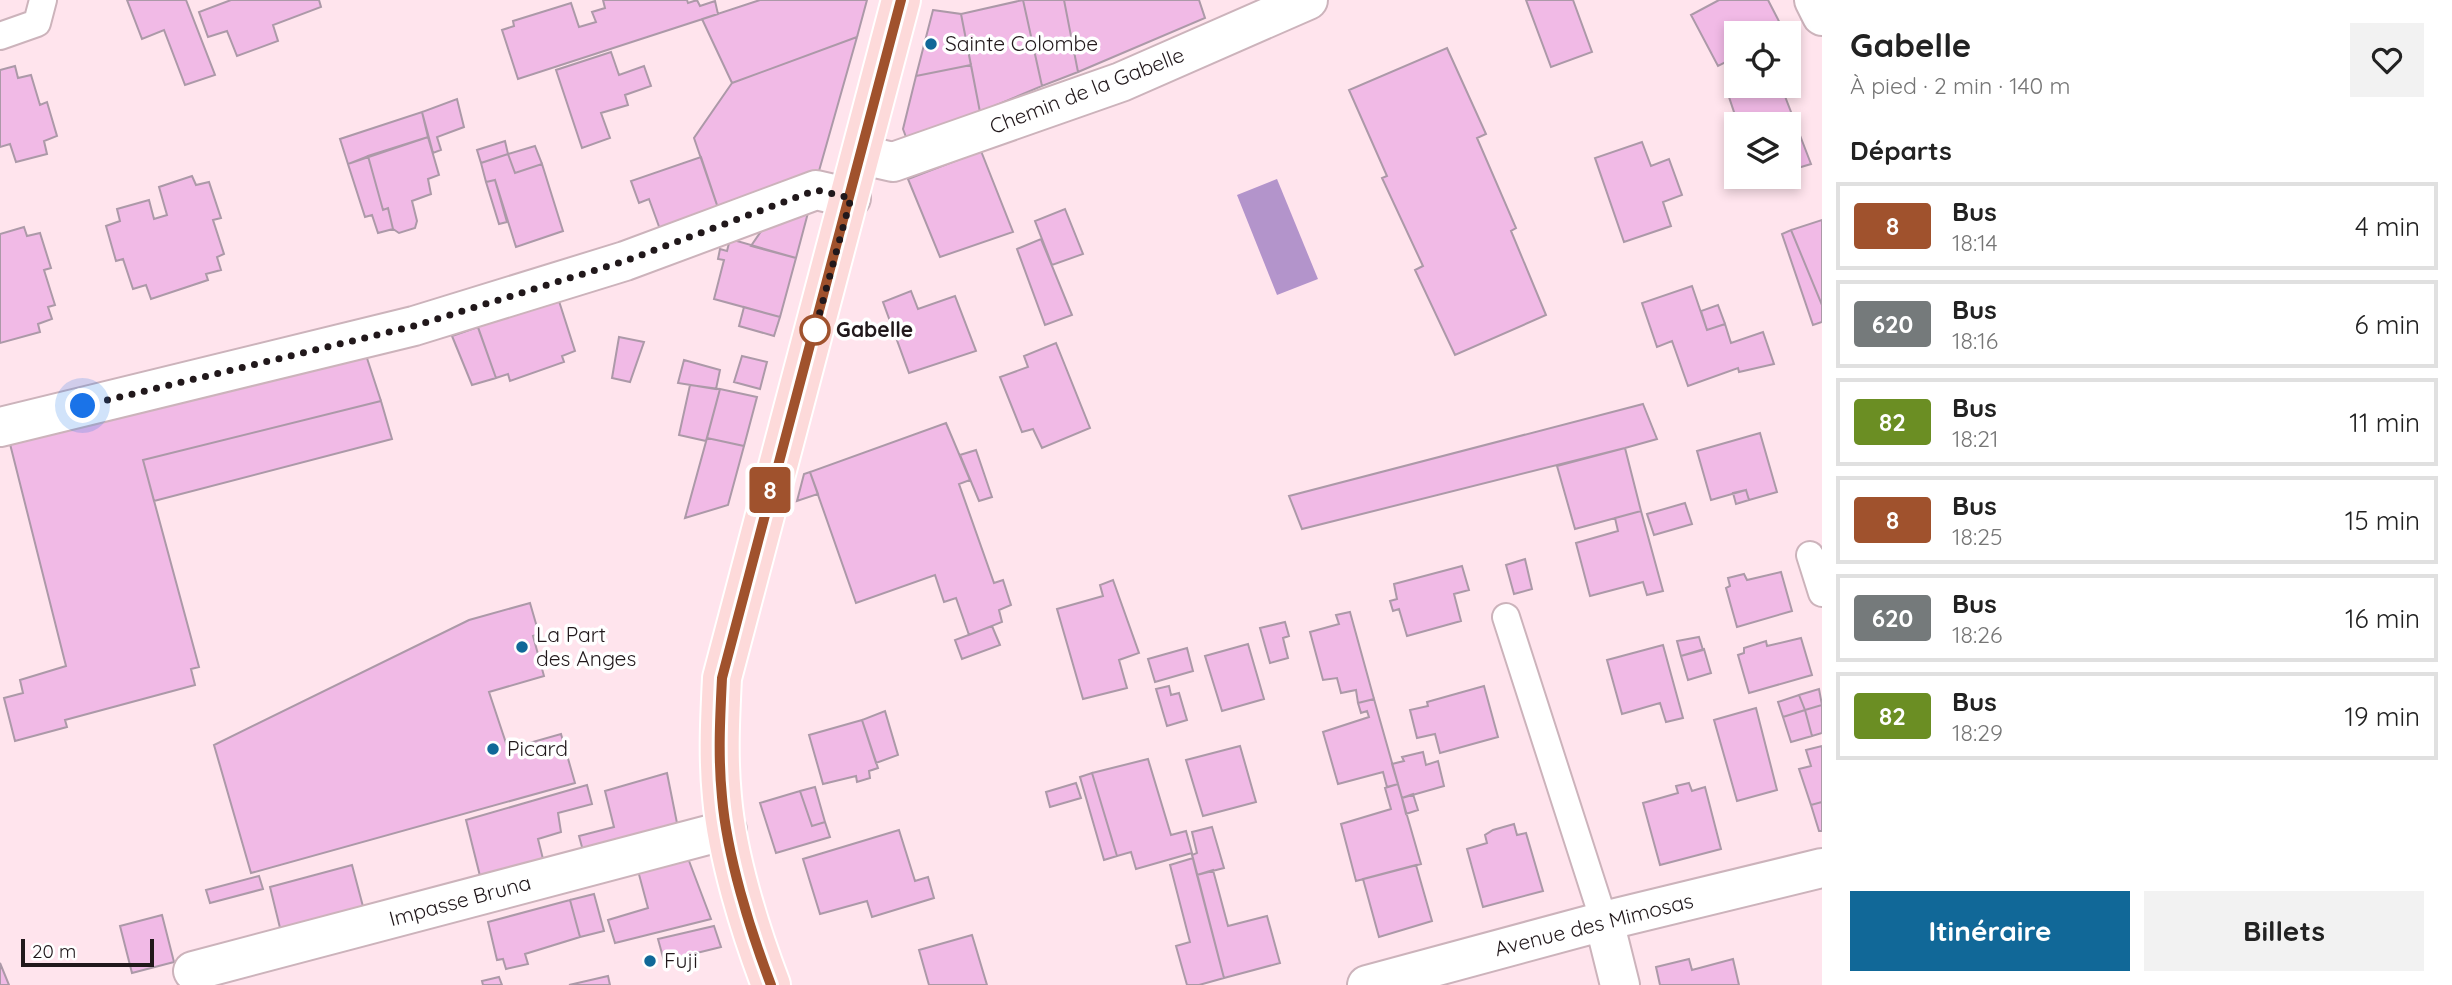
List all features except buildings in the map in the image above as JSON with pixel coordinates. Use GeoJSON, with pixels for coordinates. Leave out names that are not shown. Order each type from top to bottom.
{"type":"FeatureCollection","features":[{"type":"Feature","properties":{"kind":"main road"},"geometry":{"type":"LineString","coordinates":[[771,985],[756,944],[727,830],[719,749],[722,678],[851,198],[901,0]]}},
{"type":"Feature","properties":{"kind":"street","name":"Chemin de la Gabelle"},"geometry":{"type":"LineString","coordinates":[[862,155],[893,162],[1121,82],[1308,0]]}},
{"type":"Feature","properties":{"kind":"street"},"geometry":{"type":"LineString","coordinates":[[1814,0],[1822,16]]}},
{"type":"Feature","properties":{"kind":"street"},"geometry":{"type":"LineString","coordinates":[[0,427],[414,326],[625,261],[816,190],[851,198]]}},
{"type":"Feature","properties":{"kind":"street","name":"Impasse Bruna"},"geometry":{"type":"LineString","coordinates":[[193,971],[727,830]]}},
{"type":"Feature","properties":{"kind":"street","name":"Avenue des Mimosas"},"geometry":{"type":"LineString","coordinates":[[1367,985],[1604,921],[1822,868]]}},
{"type":"Feature","properties":{"kind":"street"},"geometry":{"type":"LineString","coordinates":[[1604,921],[1620,985]]}},
{"type":"Feature","properties":{"kind":"lane"},"geometry":{"type":"LineString","coordinates":[[0,36],[37,23],[43,0]]}},
{"type":"Feature","properties":{"kind":"lane"},"geometry":{"type":"LineString","coordinates":[[1810,555],[1822,593]]}},
{"type":"Feature","properties":{"kind":"lane"},"geometry":{"type":"LineString","coordinates":[[1506,617],[1604,921]]}},
{"type":"Feature","properties":{"kind":"shaded area"},"geometry":{"type":"Polygon","coordinates":[[[1277,179],[1318,279],[1277,295],[1237,195],[1277,179]]]}},
{"type":"Feature","properties":{"kind":"bus line","name":"8"},"geometry":{"type":"LineString","coordinates":[[771,985],[756,944],[727,830],[722,799],[719,749],[722,678],[901,0]]}},
{"type":"Feature","properties":{"kind":"place","name":"Sainte Colombe"},"geometry":{"type":"Point","coordinates":[931,44]}},
{"type":"Feature","properties":{"kind":"place","name":"Gabelle"},"geometry":{"type":"Point","coordinates":[815,330]}},
{"type":"Feature","properties":{"kind":"place","name":"La Part des Anges"},"geometry":{"type":"Point","coordinates":[522,647]}},
{"type":"Feature","properties":{"kind":"place","name":"Picard"},"geometry":{"type":"Point","coordinates":[493,749]}},
{"type":"Feature","properties":{"kind":"place","name":"Fuji"},"geometry":{"type":"Point","coordinates":[650,961]}},
{"type":"Feature","properties":{"kind":"route"},"geometry":{"type":"LineString","coordinates":[[83,406],[414,326],[625,261],[816,190],[851,198],[815,330]]}}]}
